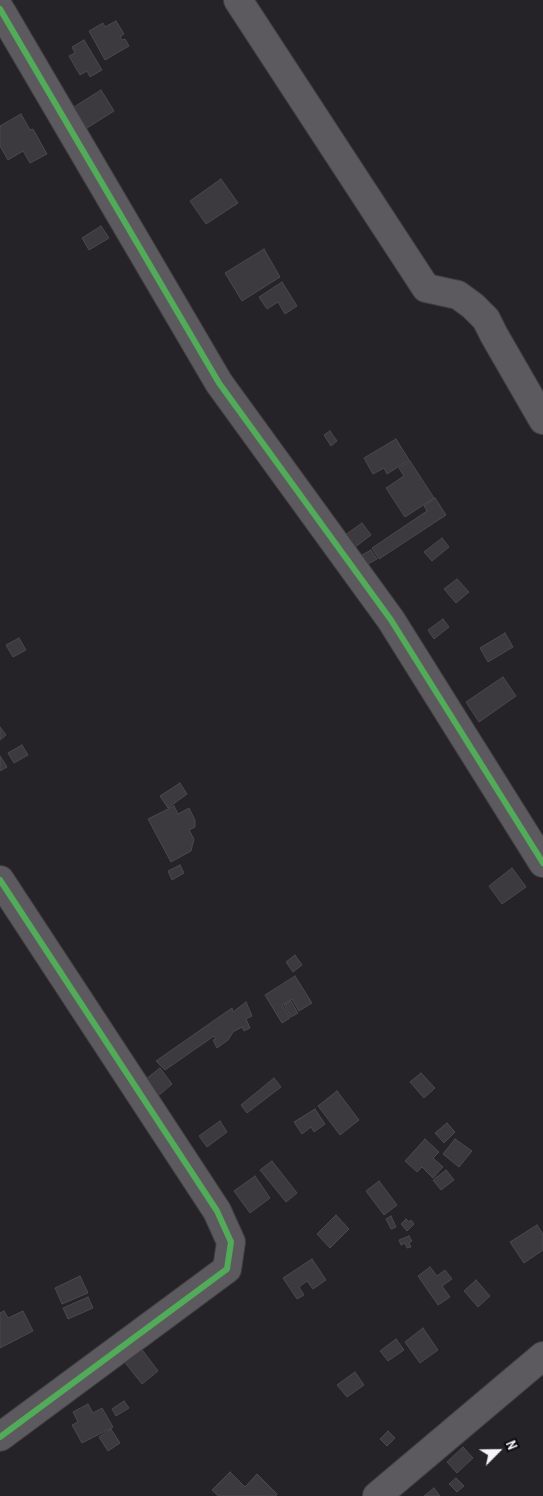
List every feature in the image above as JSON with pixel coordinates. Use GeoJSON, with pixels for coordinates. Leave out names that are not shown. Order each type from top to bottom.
{"type":"FeatureCollection","features":[{"type":"Feature","properties":{"kind":"street"},"geometry":{"type":"LineString","coordinates":[[0,3],[4,0]]}},
{"type":"Feature","properties":{"kind":"street"},"geometry":{"type":"LineString","coordinates":[[238,0],[426,288],[458,295],[486,319],[543,420]]}},
{"type":"Feature","properties":{"kind":"street"},"geometry":{"type":"LineString","coordinates":[[0,9],[219,383],[391,620],[543,863]]}},
{"type":"Feature","properties":{"kind":"street"},"geometry":{"type":"LineString","coordinates":[[0,880],[212,1203],[231,1242],[227,1269],[0,1437]]}},
{"type":"Feature","properties":{"kind":"street"},"geometry":{"type":"LineString","coordinates":[[377,1496],[543,1356]]}},
{"type":"Feature","properties":{"kind":"building"},"geometry":{"type":"Polygon","coordinates":[[[116,21],[124,34],[120,37],[122,40],[125,39],[129,46],[105,60],[89,31],[103,23],[105,27],[116,21]]]}},
{"type":"Feature","properties":{"kind":"building"},"geometry":{"type":"Polygon","coordinates":[[[84,40],[102,70],[90,77],[87,71],[80,75],[69,56],[75,53],[72,47],[84,40]]]}},
{"type":"Feature","properties":{"kind":"building"},"geometry":{"type":"Polygon","coordinates":[[[101,90],[114,111],[87,128],[74,107],[101,90]]]}},
{"type":"Feature","properties":{"kind":"building"},"geometry":{"type":"Polygon","coordinates":[[[21,114],[30,130],[33,129],[47,154],[30,163],[23,151],[8,160],[0,146],[0,126],[21,114]]]}},
{"type":"Feature","properties":{"kind":"building"},"geometry":{"type":"Polygon","coordinates":[[[221,179],[238,203],[206,224],[190,201],[221,179]]]}},
{"type":"Feature","properties":{"kind":"building"},"geometry":{"type":"Polygon","coordinates":[[[101,226],[109,238],[89,250],[82,238],[101,226]]]}},
{"type":"Feature","properties":{"kind":"building"},"geometry":{"type":"Polygon","coordinates":[[[264,249],[280,277],[242,301],[225,273],[264,249]]]}},
{"type":"Feature","properties":{"kind":"building"},"geometry":{"type":"Polygon","coordinates":[[[282,282],[297,306],[285,314],[278,302],[267,309],[259,297],[282,282]]]}},
{"type":"Feature","properties":{"kind":"building"},"geometry":{"type":"Polygon","coordinates":[[[330,431],[337,441],[331,446],[324,435],[330,431]]]}},
{"type":"Feature","properties":{"kind":"building"},"geometry":{"type":"Polygon","coordinates":[[[396,439],[409,460],[387,474],[384,468],[373,474],[364,458],[396,439]]]}},
{"type":"Feature","properties":{"kind":"building"},"geometry":{"type":"Polygon","coordinates":[[[410,461],[434,498],[405,517],[386,488],[404,476],[399,468],[410,461]]]}},
{"type":"Feature","properties":{"kind":"building"},"geometry":{"type":"Polygon","coordinates":[[[435,498],[446,515],[379,559],[372,548],[427,511],[424,506],[435,498]]]}},
{"type":"Feature","properties":{"kind":"building"},"geometry":{"type":"Polygon","coordinates":[[[362,523],[371,535],[350,551],[341,538],[362,523]]]}},
{"type":"Feature","properties":{"kind":"building"},"geometry":{"type":"Polygon","coordinates":[[[442,538],[449,547],[432,561],[424,552],[442,538]]]}},
{"type":"Feature","properties":{"kind":"building"},"geometry":{"type":"Polygon","coordinates":[[[371,550],[377,559],[368,564],[362,555],[371,550]]]}},
{"type":"Feature","properties":{"kind":"building"},"geometry":{"type":"Polygon","coordinates":[[[457,579],[469,592],[456,603],[444,589],[457,579]]]}},
{"type":"Feature","properties":{"kind":"building"},"geometry":{"type":"Polygon","coordinates":[[[443,619],[449,627],[434,639],[428,630],[443,619]]]}},
{"type":"Feature","properties":{"kind":"building"},"geometry":{"type":"Polygon","coordinates":[[[505,633],[513,647],[488,662],[480,648],[505,633]]]}},
{"type":"Feature","properties":{"kind":"building"},"geometry":{"type":"Polygon","coordinates":[[[19,638],[26,650],[13,657],[6,645],[19,638]]]}},
{"type":"Feature","properties":{"kind":"building"},"geometry":{"type":"Polygon","coordinates":[[[503,677],[516,696],[479,722],[466,702],[503,677]]]}},
{"type":"Feature","properties":{"kind":"building"},"geometry":{"type":"Polygon","coordinates":[[[0,727],[6,735],[0,740],[0,727]]]}},
{"type":"Feature","properties":{"kind":"building"},"geometry":{"type":"Polygon","coordinates":[[[22,745],[28,755],[14,763],[8,753],[22,745]]]}},
{"type":"Feature","properties":{"kind":"building"},"geometry":{"type":"Polygon","coordinates":[[[0,756],[7,767],[0,771],[0,756]]]}},
{"type":"Feature","properties":{"kind":"building"},"geometry":{"type":"Polygon","coordinates":[[[180,783],[187,794],[168,808],[160,796],[180,783]]]}},
{"type":"Feature","properties":{"kind":"building"},"geometry":{"type":"Polygon","coordinates":[[[174,806],[178,814],[189,808],[195,820],[195,827],[189,830],[194,839],[191,851],[171,862],[148,819],[174,806]]]}},
{"type":"Feature","properties":{"kind":"building"},"geometry":{"type":"Polygon","coordinates":[[[180,865],[184,873],[172,880],[168,871],[180,865]]]}},
{"type":"Feature","properties":{"kind":"building"},"geometry":{"type":"Polygon","coordinates":[[[512,868],[526,887],[502,904],[489,886],[512,868]]]}},
{"type":"Feature","properties":{"kind":"building"},"geometry":{"type":"Polygon","coordinates":[[[295,955],[302,965],[293,972],[286,962],[295,955]]]}},
{"type":"Feature","properties":{"kind":"building"},"geometry":{"type":"Polygon","coordinates":[[[295,976],[312,1003],[299,1011],[292,999],[282,1005],[290,1018],[282,1023],[265,995],[295,976]]]}},
{"type":"Feature","properties":{"kind":"building"},"geometry":{"type":"Polygon","coordinates":[[[291,1001],[298,1013],[291,1017],[284,1005],[291,1001]]]}},
{"type":"Feature","properties":{"kind":"building"},"geometry":{"type":"Polygon","coordinates":[[[246,1002],[252,1016],[246,1019],[250,1028],[244,1031],[242,1027],[233,1032],[228,1040],[217,1048],[213,1040],[216,1039],[214,1036],[165,1070],[156,1061],[232,1008],[233,1012],[246,1002]]]}},
{"type":"Feature","properties":{"kind":"building"},"geometry":{"type":"Polygon","coordinates":[[[160,1068],[172,1084],[158,1096],[146,1079],[160,1068]]]}},
{"type":"Feature","properties":{"kind":"building"},"geometry":{"type":"Polygon","coordinates":[[[421,1073],[435,1088],[424,1098],[410,1082],[421,1073]]]}},
{"type":"Feature","properties":{"kind":"building"},"geometry":{"type":"Polygon","coordinates":[[[274,1078],[281,1087],[247,1113],[241,1105],[274,1078]]]}},
{"type":"Feature","properties":{"kind":"building"},"geometry":{"type":"Polygon","coordinates":[[[337,1091],[359,1120],[340,1135],[318,1106],[337,1091]]]}},
{"type":"Feature","properties":{"kind":"building"},"geometry":{"type":"Polygon","coordinates":[[[315,1109],[325,1124],[314,1132],[311,1127],[302,1134],[294,1122],[315,1109]]]}},
{"type":"Feature","properties":{"kind":"building"},"geometry":{"type":"Polygon","coordinates":[[[220,1121],[227,1132],[207,1147],[199,1136],[220,1121]]]}},
{"type":"Feature","properties":{"kind":"building"},"geometry":{"type":"Polygon","coordinates":[[[447,1123],[455,1132],[444,1143],[435,1133],[447,1123]]]}},
{"type":"Feature","properties":{"kind":"building"},"geometry":{"type":"Polygon","coordinates":[[[425,1139],[439,1152],[433,1158],[443,1167],[433,1178],[422,1167],[417,1172],[405,1161],[425,1139]]]}},
{"type":"Feature","properties":{"kind":"building"},"geometry":{"type":"Polygon","coordinates":[[[455,1139],[472,1151],[459,1167],[443,1154],[455,1139]]]}},
{"type":"Feature","properties":{"kind":"building"},"geometry":{"type":"Polygon","coordinates":[[[272,1161],[297,1193],[286,1202],[260,1170],[272,1161]]]}},
{"type":"Feature","properties":{"kind":"building"},"geometry":{"type":"Polygon","coordinates":[[[446,1170],[454,1180],[441,1190],[433,1180],[446,1170]]]}},
{"type":"Feature","properties":{"kind":"building"},"geometry":{"type":"Polygon","coordinates":[[[255,1176],[270,1198],[250,1213],[234,1191],[255,1176]]]}},
{"type":"Feature","properties":{"kind":"building"},"geometry":{"type":"Polygon","coordinates":[[[379,1181],[397,1205],[384,1215],[366,1191],[379,1181]]]}},
{"type":"Feature","properties":{"kind":"building"},"geometry":{"type":"Polygon","coordinates":[[[336,1215],[349,1229],[330,1248],[317,1234],[336,1215]]]}},
{"type":"Feature","properties":{"kind":"building"},"geometry":{"type":"Polygon","coordinates":[[[391,1216],[396,1227],[391,1229],[386,1219],[391,1216]]]}},
{"type":"Feature","properties":{"kind":"building"},"geometry":{"type":"Polygon","coordinates":[[[406,1219],[409,1222],[411,1220],[414,1224],[407,1231],[401,1224],[406,1219]]]}},
{"type":"Feature","properties":{"kind":"building"},"geometry":{"type":"Polygon","coordinates":[[[537,1225],[543,1234],[543,1250],[524,1263],[510,1242],[537,1225]]]}},
{"type":"Feature","properties":{"kind":"building"},"geometry":{"type":"Polygon","coordinates":[[[409,1236],[412,1241],[409,1243],[411,1247],[407,1248],[405,1243],[401,1245],[399,1240],[409,1236]]]}},
{"type":"Feature","properties":{"kind":"building"},"geometry":{"type":"Polygon","coordinates":[[[312,1259],[326,1280],[313,1289],[307,1281],[299,1287],[304,1295],[297,1299],[283,1278],[312,1259]]]}},
{"type":"Feature","properties":{"kind":"building"},"geometry":{"type":"Polygon","coordinates":[[[430,1267],[437,1276],[445,1270],[452,1279],[442,1286],[450,1297],[438,1305],[418,1276],[430,1267]]]}},
{"type":"Feature","properties":{"kind":"building"},"geometry":{"type":"Polygon","coordinates":[[[80,1276],[88,1293],[62,1304],[55,1288],[80,1276]]]}},
{"type":"Feature","properties":{"kind":"building"},"geometry":{"type":"Polygon","coordinates":[[[476,1280],[490,1296],[478,1307],[464,1291],[476,1280]]]}},
{"type":"Feature","properties":{"kind":"building"},"geometry":{"type":"Polygon","coordinates":[[[88,1297],[93,1308],[68,1319],[63,1308],[88,1297]]]}},
{"type":"Feature","properties":{"kind":"building"},"geometry":{"type":"Polygon","coordinates":[[[4,1311],[8,1318],[23,1311],[33,1331],[0,1348],[0,1313],[4,1311]]]}},
{"type":"Feature","properties":{"kind":"building"},"geometry":{"type":"Polygon","coordinates":[[[423,1328],[438,1350],[420,1363],[405,1342],[423,1328]]]}},
{"type":"Feature","properties":{"kind":"building"},"geometry":{"type":"Polygon","coordinates":[[[396,1339],[404,1350],[388,1361],[380,1351],[396,1339]]]}},
{"type":"Feature","properties":{"kind":"building"},"geometry":{"type":"Polygon","coordinates":[[[140,1347],[158,1371],[142,1384],[123,1360],[140,1347]]]}},
{"type":"Feature","properties":{"kind":"building"},"geometry":{"type":"Polygon","coordinates":[[[355,1372],[364,1385],[347,1397],[337,1385],[355,1372]]]}},
{"type":"Feature","properties":{"kind":"building"},"geometry":{"type":"Polygon","coordinates":[[[124,1401],[129,1408],[116,1416],[112,1409],[124,1401]]]}},
{"type":"Feature","properties":{"kind":"building"},"geometry":{"type":"Polygon","coordinates":[[[88,1404],[93,1413],[102,1408],[113,1427],[82,1443],[72,1425],[78,1422],[73,1412],[88,1404]]]}},
{"type":"Feature","properties":{"kind":"building"},"geometry":{"type":"Polygon","coordinates":[[[111,1429],[120,1443],[108,1451],[99,1437],[111,1429]]]}},
{"type":"Feature","properties":{"kind":"building"},"geometry":{"type":"Polygon","coordinates":[[[388,1431],[395,1438],[387,1446],[380,1439],[388,1431]]]}},
{"type":"Feature","properties":{"kind":"building"},"geometry":{"type":"Polygon","coordinates":[[[463,1447],[473,1458],[457,1473],[447,1462],[463,1447]]]}},
{"type":"Feature","properties":{"kind":"building"},"geometry":{"type":"Polygon","coordinates":[[[230,1472],[245,1487],[257,1474],[277,1494],[276,1496],[218,1496],[212,1490],[230,1472]]]}},
{"type":"Feature","properties":{"kind":"building"},"geometry":{"type":"Polygon","coordinates":[[[456,1478],[464,1486],[457,1492],[449,1484],[456,1478]]]}},
{"type":"Feature","properties":{"kind":"building"},"geometry":{"type":"Polygon","coordinates":[[[434,1488],[440,1496],[424,1496],[434,1488]]]}},
{"type":"Feature","properties":{"kind":"cycle path"},"geometry":{"type":"LineString","coordinates":[[0,9],[219,383],[391,620],[543,863]]}},
{"type":"Feature","properties":{"kind":"cycle path"},"geometry":{"type":"LineString","coordinates":[[0,880],[217,1211],[231,1242],[227,1269],[0,1437]]}}]}
